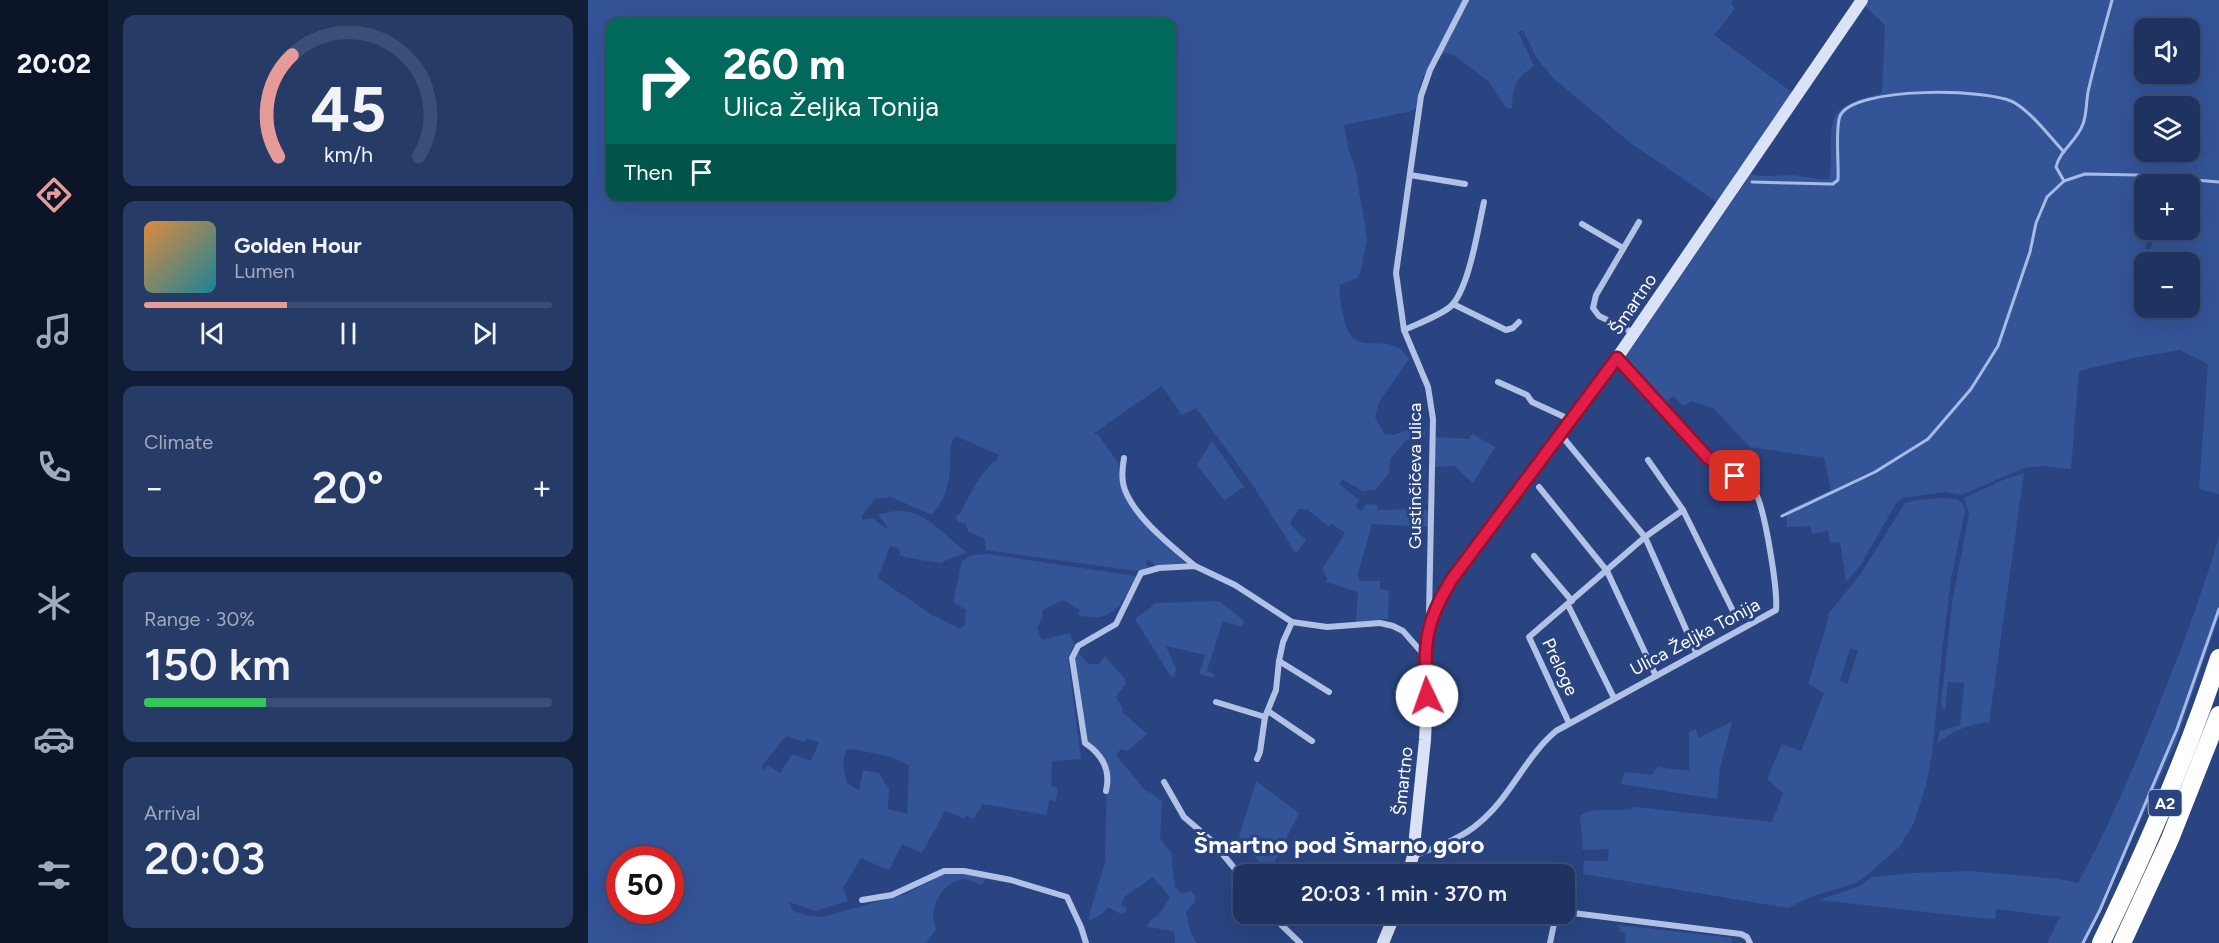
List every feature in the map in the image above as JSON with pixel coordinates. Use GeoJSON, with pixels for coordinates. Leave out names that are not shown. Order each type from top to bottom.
{"type":"FeatureCollection","features":[{"type":"Feature","properties":{"kind":"highway","name":"A2"},"geometry":{"type":"LineString","coordinates":[[2101,943],[2160,814],[2199,717],[2219,658]]}},
{"type":"Feature","properties":{"kind":"highway","name":"A2"},"geometry":{"type":"LineString","coordinates":[[2122,943],[2174,828],[2219,715]]}},
{"type":"Feature","properties":{"kind":"main road","name":"Šmartno"},"geometry":{"type":"LineString","coordinates":[[1411,864],[1425,740],[1427,696],[1425,657],[1428,628],[1437,604],[1452,579],[1635,333],[1862,0]]}},
{"type":"Feature","properties":{"kind":"main road"},"geometry":{"type":"LineString","coordinates":[[1383,943],[1391,924]]}},
{"type":"Feature","properties":{"kind":"street","name":"Gustinčičeva ulica"},"geometry":{"type":"LineString","coordinates":[[1428,628],[1433,419],[1428,387],[1404,330],[1396,273],[1419,108],[1425,83],[1466,0]]}},
{"type":"Feature","properties":{"kind":"street"},"geometry":{"type":"LineString","coordinates":[[1410,175],[1465,184]]}},
{"type":"Feature","properties":{"kind":"street"},"geometry":{"type":"LineString","coordinates":[[1404,330],[1441,312],[1457,300],[1467,272],[1484,202]]}},
{"type":"Feature","properties":{"kind":"street"},"geometry":{"type":"LineString","coordinates":[[1635,333],[1599,316],[1593,308],[1596,295],[1639,222]]}},
{"type":"Feature","properties":{"kind":"street"},"geometry":{"type":"LineString","coordinates":[[1582,224],[1623,248]]}},
{"type":"Feature","properties":{"kind":"street"},"geometry":{"type":"LineString","coordinates":[[1453,304],[1506,330],[1513,328],[1519,322]]}},
{"type":"Feature","properties":{"kind":"street","name":"Ulica Željka Tonija"},"geometry":{"type":"LineString","coordinates":[[1413,856],[1466,833],[1480,823],[1542,743],[1569,723],[1776,610],[1777,598],[1760,503],[1755,491],[1708,458],[1617,358]]}},
{"type":"Feature","properties":{"kind":"street"},"geometry":{"type":"LineString","coordinates":[[1498,382],[1527,395],[1532,402],[1571,420]]}},
{"type":"Feature","properties":{"kind":"street"},"geometry":{"type":"LineString","coordinates":[[1561,435],[1645,537],[1696,652]]}},
{"type":"Feature","properties":{"kind":"street"},"geometry":{"type":"LineString","coordinates":[[1124,458],[1122,477],[1124,489],[1130,499],[1168,543],[1196,566],[1235,585],[1292,622],[1327,627],[1380,623],[1393,626],[1403,631],[1425,657]]}},
{"type":"Feature","properties":{"kind":"street"},"geometry":{"type":"LineString","coordinates":[[1648,460],[1683,510],[1734,613]]}},
{"type":"Feature","properties":{"kind":"street"},"geometry":{"type":"LineString","coordinates":[[1539,488],[1607,571],[1656,676]]}},
{"type":"Feature","properties":{"kind":"street","name":"Preloge"},"geometry":{"type":"LineString","coordinates":[[1569,723],[1529,637],[1645,537],[1683,510]]}},
{"type":"Feature","properties":{"kind":"street","name":"Preloge"},"geometry":{"type":"LineString","coordinates":[[1534,556],[1570,603],[1614,698]]}},
{"type":"Feature","properties":{"kind":"street"},"geometry":{"type":"LineString","coordinates":[[1106,791],[1108,770],[1094,749],[1085,743],[1072,658],[1078,646],[1116,624],[1141,573],[1173,567],[1196,566]]}},
{"type":"Feature","properties":{"kind":"street"},"geometry":{"type":"LineString","coordinates":[[1257,759],[1266,714],[1276,690],[1283,642],[1292,622]]}},
{"type":"Feature","properties":{"kind":"street"},"geometry":{"type":"LineString","coordinates":[[1279,661],[1329,692]]}},
{"type":"Feature","properties":{"kind":"street"},"geometry":{"type":"LineString","coordinates":[[1216,702],[1266,714],[1312,741]]}},
{"type":"Feature","properties":{"kind":"street"},"geometry":{"type":"LineString","coordinates":[[1164,782],[1184,817],[1212,841],[1233,867]]}},
{"type":"Feature","properties":{"kind":"street"},"geometry":{"type":"LineString","coordinates":[[862,900],[892,895],[944,871],[986,875],[1011,880],[1066,897],[1086,943]]}},
{"type":"Feature","properties":{"kind":"street"},"geometry":{"type":"LineString","coordinates":[[1550,943],[1554,924],[1560,915],[1573,913],[1741,934],[1747,937],[1750,943]]}},
{"type":"Feature","properties":{"kind":"street"},"geometry":{"type":"LineString","coordinates":[[1280,924],[1300,943]]}},
{"type":"Feature","properties":{"kind":"shaded area"},"geometry":{"type":"Polygon","coordinates":[[[588,0],[1733,0],[1731,3],[1735,9],[1714,35],[1793,93],[1717,202],[1633,145],[1553,78],[1536,57],[1523,30],[1518,32],[1534,66],[1516,83],[1512,108],[1506,108],[1488,81],[1454,55],[1446,53],[1430,66],[1423,77],[1416,108],[1412,111],[1344,125],[1355,167],[1367,239],[1360,273],[1357,278],[1340,285],[1347,329],[1354,338],[1362,342],[1391,345],[1400,349],[1409,359],[1379,402],[1375,417],[1384,434],[1393,435],[1424,424],[1425,437],[1406,440],[1390,460],[1389,473],[1375,490],[1363,491],[1342,479],[1339,484],[1359,500],[1356,507],[1362,511],[1366,504],[1378,505],[1377,510],[1423,509],[1428,512],[1428,527],[1372,524],[1358,573],[1359,581],[1380,581],[1380,589],[1389,591],[1388,619],[1356,622],[1358,592],[1326,582],[1327,578],[1322,569],[1345,533],[1332,524],[1328,526],[1307,509],[1299,509],[1291,525],[1306,540],[1296,554],[1253,485],[1196,408],[1182,415],[1162,386],[1094,433],[1100,437],[1118,463],[1121,486],[1148,526],[1185,563],[1155,566],[1149,559],[1145,562],[1149,567],[1136,571],[986,550],[985,539],[968,531],[966,524],[958,521],[955,516],[960,514],[982,476],[999,455],[956,436],[950,447],[947,487],[940,505],[931,515],[891,497],[874,499],[862,516],[863,520],[872,518],[885,528],[888,527],[878,515],[893,511],[917,515],[937,527],[967,552],[940,563],[904,557],[900,555],[899,548],[890,546],[878,578],[932,615],[960,629],[965,625],[966,610],[953,602],[962,561],[971,555],[988,554],[1136,576],[1121,603],[1109,614],[1101,617],[1078,615],[1080,610],[1063,600],[1042,610],[1043,616],[1037,628],[1042,640],[1070,633],[1074,644],[1068,659],[1081,759],[1052,761],[1051,786],[1058,788],[1056,801],[1049,800],[1047,815],[983,804],[973,819],[945,811],[922,853],[902,844],[889,870],[861,858],[843,888],[848,901],[815,911],[789,902],[793,911],[822,917],[906,894],[952,869],[988,872],[989,876],[981,885],[963,879],[946,887],[935,904],[933,916],[936,930],[926,943],[588,943],[588,0]],[[786,736],[762,766],[765,770],[768,765],[780,773],[792,754],[811,761],[819,742],[807,739],[805,742],[786,736]],[[855,749],[847,750],[844,770],[847,783],[859,790],[863,770],[879,773],[889,789],[888,809],[907,814],[909,766],[888,756],[855,749]]]}},
{"type":"Feature","properties":{"kind":"shaded area"},"geometry":{"type":"Polygon","coordinates":[[[1869,0],[2219,0],[2219,494],[2199,489],[2208,364],[2180,350],[2133,358],[2079,371],[2071,469],[2044,466],[2025,468],[1961,495],[1945,492],[1902,498],[1897,502],[1861,564],[1846,582],[1840,542],[1830,543],[1828,531],[1812,534],[1810,526],[1787,527],[1786,511],[1831,490],[1824,458],[1750,447],[1713,408],[1692,401],[1684,406],[1673,396],[1665,403],[1627,362],[1626,356],[1751,174],[1795,175],[1829,179],[1834,118],[1847,106],[1868,97],[1880,95],[1882,91],[1885,25],[1865,6],[1869,0]]]}},
{"type":"Feature","properties":{"kind":"shaded area"},"geometry":{"type":"Polygon","coordinates":[[[1472,434],[1495,447],[1473,483],[1454,466],[1435,467],[1434,437],[1469,439],[1472,434]]]}},
{"type":"Feature","properties":{"kind":"shaded area"},"geometry":{"type":"Polygon","coordinates":[[[1212,441],[1244,487],[1224,500],[1197,465],[1212,441]]]}},
{"type":"Feature","properties":{"kind":"shaded area"},"geometry":{"type":"Polygon","coordinates":[[[2024,473],[1989,723],[1975,724],[1962,729],[1937,744],[1940,731],[1960,725],[1964,683],[1948,682],[1945,711],[1941,704],[1952,604],[1969,514],[1964,498],[2024,473]]]}},
{"type":"Feature","properties":{"kind":"shaded area"},"geometry":{"type":"Polygon","coordinates":[[[1956,499],[1962,502],[1965,511],[1951,579],[1932,755],[1926,785],[1914,823],[1899,847],[1854,884],[1810,897],[1788,908],[1583,874],[1584,861],[1608,861],[1609,849],[1583,850],[1580,816],[1587,812],[1636,807],[1772,822],[1783,793],[1767,779],[1782,744],[1801,751],[1824,693],[1808,684],[1829,613],[1860,575],[1905,503],[1917,500],[1956,499]],[[1850,648],[1840,681],[1847,684],[1858,651],[1850,648]]]}},
{"type":"Feature","properties":{"kind":"shaded area"},"geometry":{"type":"Polygon","coordinates":[[[2219,537],[2219,617],[2175,745],[2084,943],[2047,943],[2060,917],[1996,909],[1995,919],[1819,900],[1860,886],[1872,877],[1913,873],[1971,871],[2060,879],[2078,883],[2109,822],[2172,673],[2219,537]]]}},
{"type":"Feature","properties":{"kind":"shaded area"},"geometry":{"type":"Polygon","coordinates":[[[1219,601],[1244,621],[1242,627],[1223,621],[1207,671],[1214,674],[1214,678],[1199,674],[1205,655],[1166,646],[1176,669],[1174,677],[1170,675],[1135,619],[1156,603],[1219,601]]]}},
{"type":"Feature","properties":{"kind":"shaded area"},"geometry":{"type":"Polygon","coordinates":[[[1075,648],[1080,648],[1079,653],[1088,664],[1099,664],[1105,656],[1125,679],[1126,683],[1116,697],[1122,707],[1122,712],[1147,734],[1127,751],[1121,749],[1116,755],[1145,790],[1162,802],[1160,838],[1171,853],[1175,887],[1182,894],[1191,891],[1196,898],[1186,912],[1191,934],[1197,943],[1175,943],[1174,931],[1147,927],[1151,919],[1159,915],[1170,897],[1153,877],[1124,897],[1121,906],[1127,911],[1121,914],[1108,907],[1102,914],[1091,920],[1088,919],[1105,862],[1107,772],[1083,737],[1073,666],[1075,648]]]}},
{"type":"Feature","properties":{"kind":"shaded area"},"geometry":{"type":"Polygon","coordinates":[[[1732,722],[1720,768],[1717,799],[1621,784],[1625,772],[1652,775],[1658,767],[1689,771],[1689,732],[1696,729],[1698,738],[1732,722]]]}},
{"type":"Feature","properties":{"kind":"shaded area"},"geometry":{"type":"Polygon","coordinates":[[[1256,781],[1299,813],[1275,864],[1261,864],[1239,837],[1256,781]]]}},
{"type":"Feature","properties":{"kind":"shaded area"},"geometry":{"type":"Polygon","coordinates":[[[1618,925],[1732,938],[1732,943],[1625,943],[1626,933],[1621,932],[1618,925]]]}},
{"type":"Feature","properties":{"kind":"waterway"},"geometry":{"type":"LineString","coordinates":[[2064,181],[2056,167],[2083,124],[2088,92],[2112,0]]}},
{"type":"Feature","properties":{"kind":"waterway"},"geometry":{"type":"LineString","coordinates":[[1752,182],[1833,184],[1838,180],[1837,138],[1840,116],[1850,106],[1869,99],[1894,95],[1952,93],[2001,98],[2015,103],[2029,113],[2064,152]]}},
{"type":"Feature","properties":{"kind":"waterway"},"geometry":{"type":"LineString","coordinates":[[1782,516],[1875,472],[1928,439],[1971,389],[1998,346],[2030,252],[2036,223],[2047,197],[2064,181],[2085,174],[2137,175],[2219,182]]}},
{"type":"Feature","properties":{"kind":"waterway"},"geometry":{"type":"LineString","coordinates":[[2083,943],[2100,910],[2177,729],[2219,609]]}},
{"type":"Feature","properties":{"kind":"district","name":"Šmartno pod Šmarno goro"},"geometry":{"type":"Point","coordinates":[1339,844]}},
{"type":"Feature","properties":{"kind":"route"},"geometry":{"type":"LineString","coordinates":[[1427,696],[1425,657],[1428,628],[1437,604],[1452,579],[1509,501],[1617,358],[1708,458],[1735,476]]}}]}
